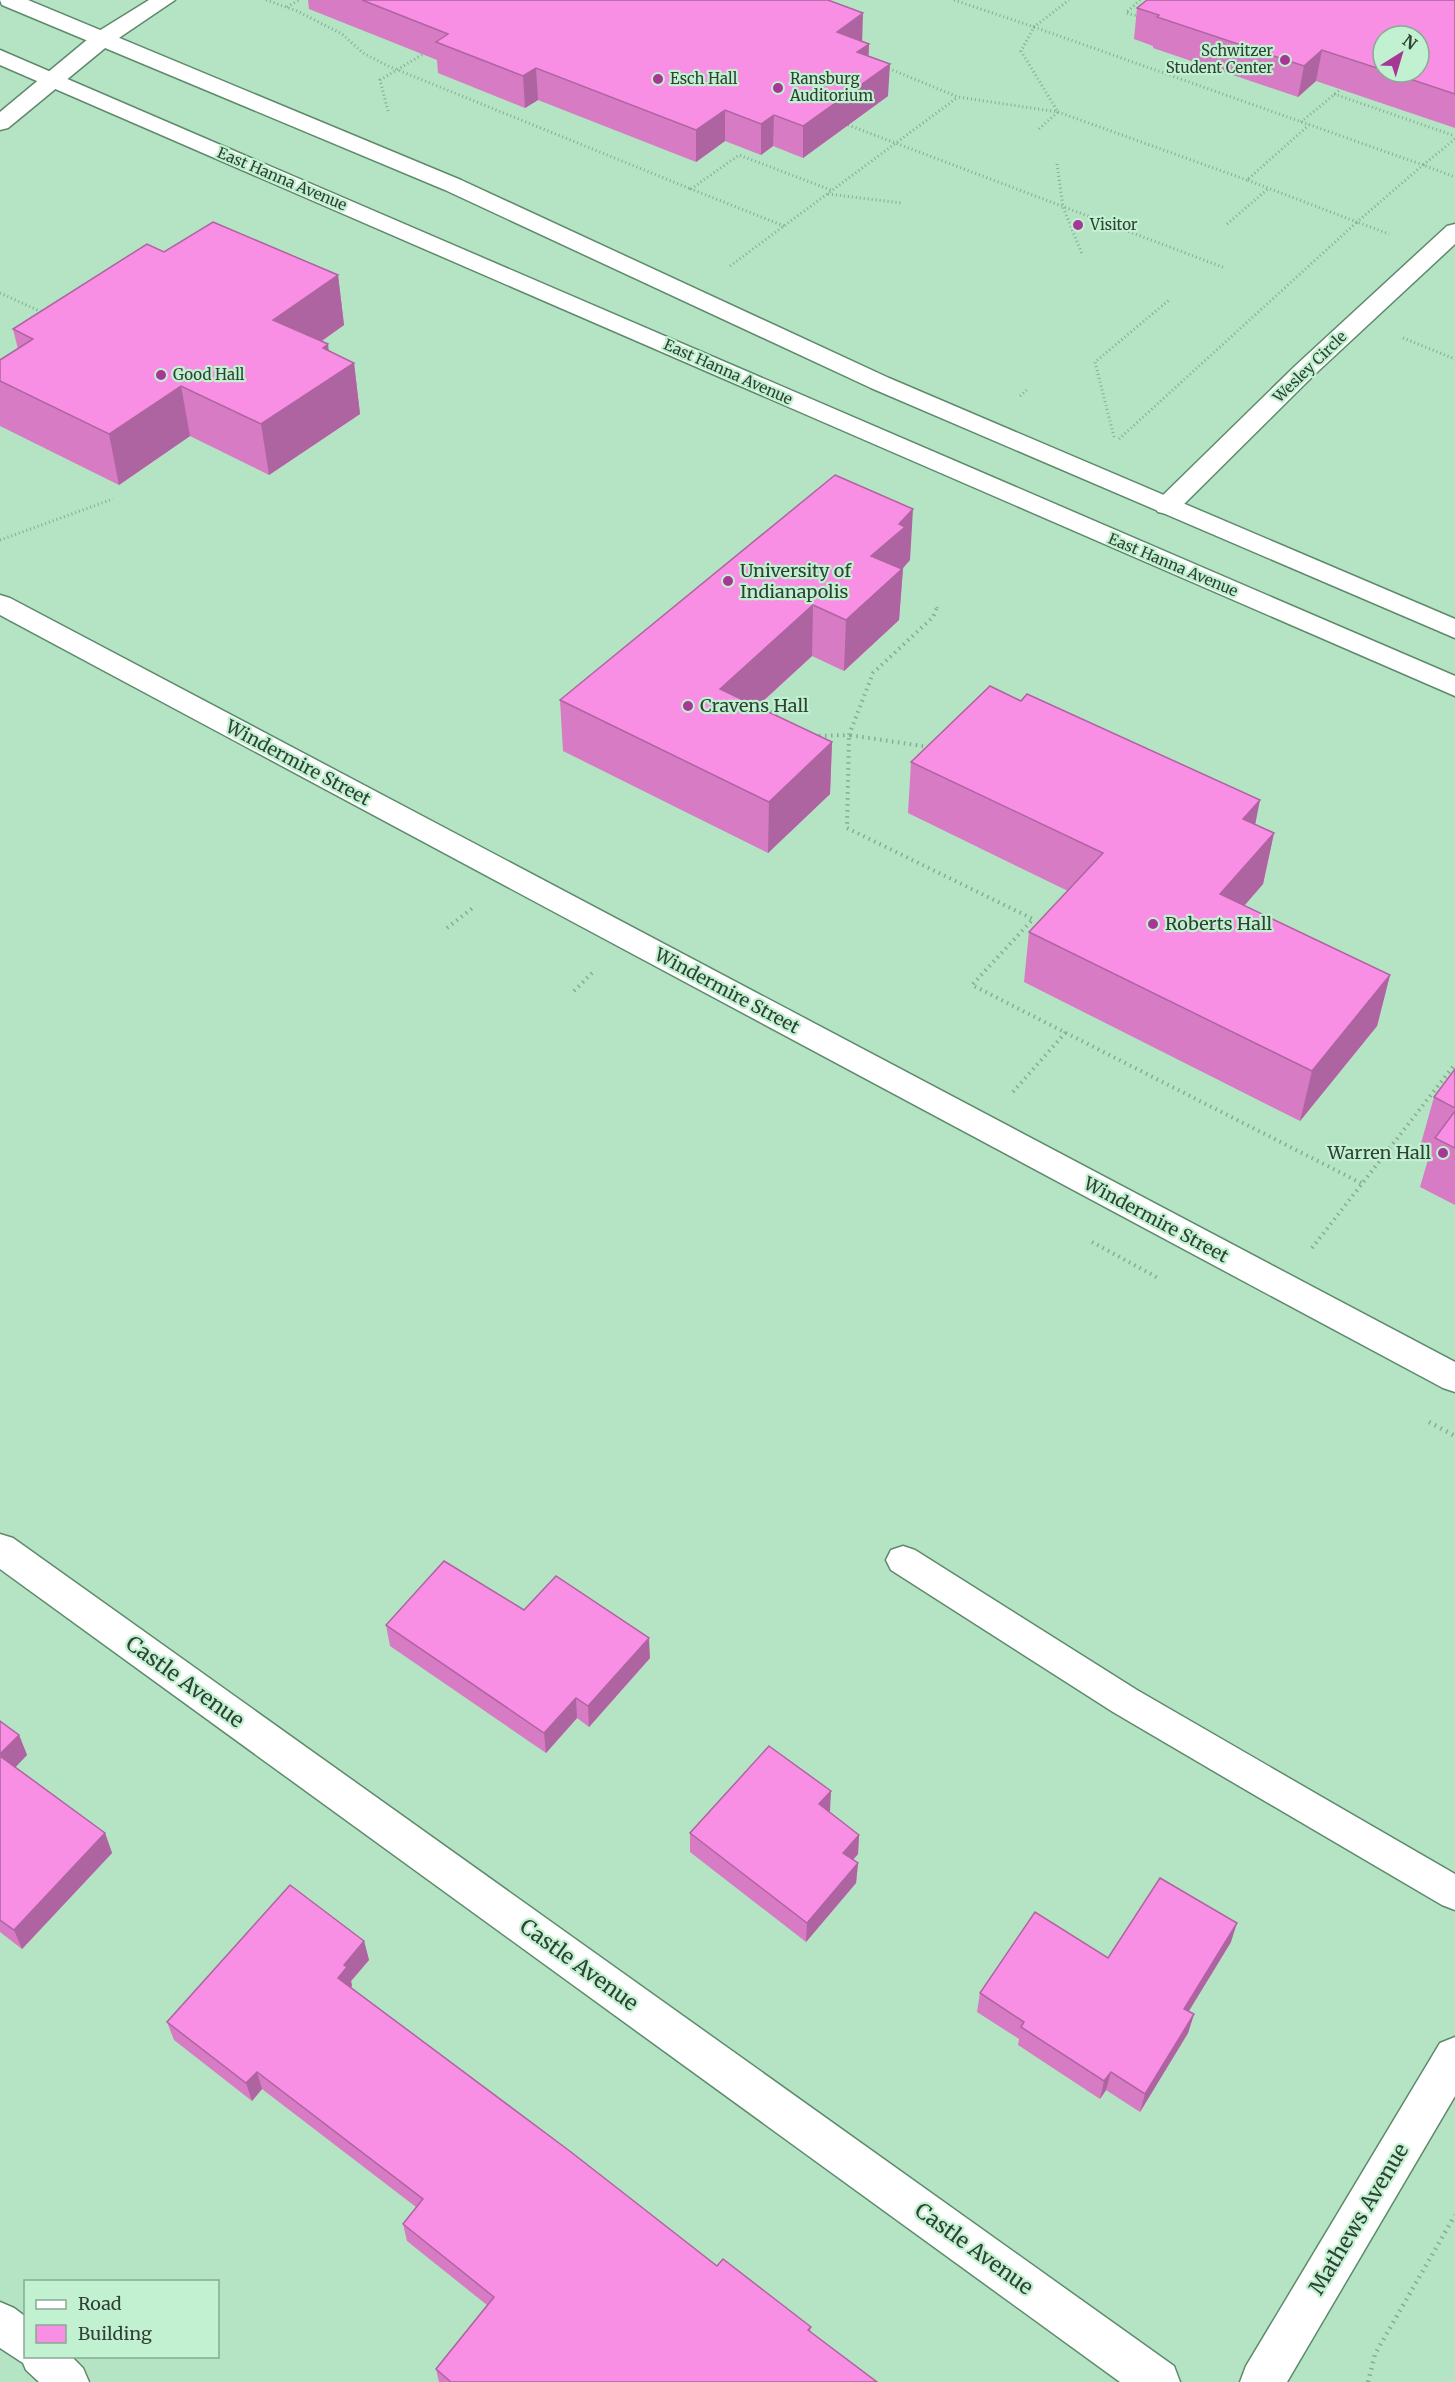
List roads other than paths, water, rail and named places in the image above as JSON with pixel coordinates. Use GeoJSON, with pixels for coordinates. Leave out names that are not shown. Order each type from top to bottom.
{"type":"FeatureCollection","features":[{"type":"Feature","properties":{"kind":"main road"},"geometry":{"type":"LineString","coordinates":[[10,0],[453,185],[880,383],[1455,629]]}},
{"type":"Feature","properties":{"kind":"main road"},"geometry":{"type":"LineString","coordinates":[[0,123],[102,39],[164,0]]}},
{"type":"Feature","properties":{"kind":"main road","name":"East Hanna Avenue"},"geometry":{"type":"LineString","coordinates":[[0,57],[1455,687]]}},
{"type":"Feature","properties":{"kind":"main road","name":"Wesley Circle"},"geometry":{"type":"LineString","coordinates":[[1167,506],[1304,371],[1455,231]]}},
{"type":"Feature","properties":{"kind":"main road","name":"Windermire Street"},"geometry":{"type":"LineString","coordinates":[[8,608],[1455,1378]]}},
{"type":"Feature","properties":{"kind":"main road","name":"Castle Avenue"},"geometry":{"type":"LineString","coordinates":[[0,1549],[1158,2382]]}},
{"type":"Feature","properties":{"kind":"main road","name":"Mathews Avenue"},"geometry":{"type":"LineString","coordinates":[[1262,2382],[1455,2057]]}},
{"type":"Feature","properties":{"kind":"lane"},"geometry":{"type":"LineString","coordinates":[[903,1560],[1125,1701],[1455,1893]]}},
{"type":"Feature","properties":{"kind":"lane"},"geometry":{"type":"LineString","coordinates":[[0,2322],[24,2342]]}},
{"type":"Feature","properties":{"kind":"lane"},"geometry":{"type":"LineString","coordinates":[[42,2358],[69,2382]]}},
{"type":"Feature","properties":{"kind":"place","name":"Schwitzer Student Center"},"geometry":{"type":"Point","coordinates":[1285,60]}},
{"type":"Feature","properties":{"kind":"place","name":"Esch Hall"},"geometry":{"type":"Point","coordinates":[658,79]}},
{"type":"Feature","properties":{"kind":"place","name":"Ransburg Auditorium"},"geometry":{"type":"Point","coordinates":[778,88]}},
{"type":"Feature","properties":{"kind":"place","name":"Visitor"},"geometry":{"type":"Point","coordinates":[1078,225]}},
{"type":"Feature","properties":{"kind":"place","name":"Good Hall"},"geometry":{"type":"Point","coordinates":[161,375]}},
{"type":"Feature","properties":{"kind":"place","name":"University of Indianapolis"},"geometry":{"type":"Point","coordinates":[728,581]}},
{"type":"Feature","properties":{"kind":"place","name":"Cravens Hall"},"geometry":{"type":"Point","coordinates":[688,706]}},
{"type":"Feature","properties":{"kind":"place","name":"Roberts Hall"},"geometry":{"type":"Point","coordinates":[1153,924]}},
{"type":"Feature","properties":{"kind":"place","name":"Warren Hall"},"geometry":{"type":"Point","coordinates":[1443,1153]}}]}
